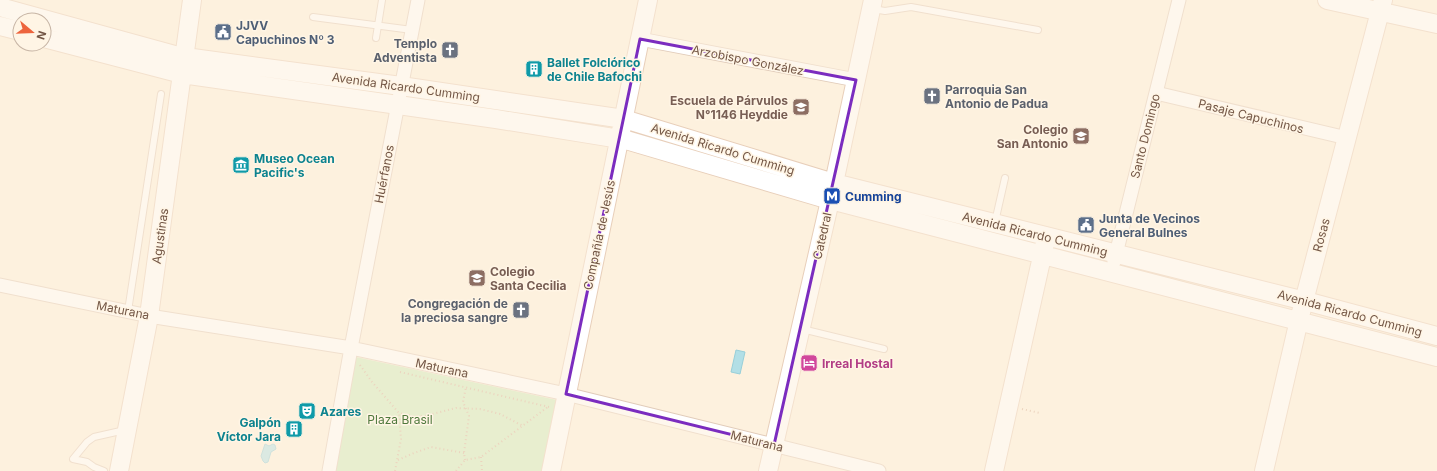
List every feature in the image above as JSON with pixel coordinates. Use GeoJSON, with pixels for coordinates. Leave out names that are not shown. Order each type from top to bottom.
{"type":"FeatureCollection","features":[{"type":"Feature","properties":{"kind":"main road","name":"Agustinas"},"geometry":{"type":"LineString","coordinates":[[119,471],[149,316],[192,0]]}},
{"type":"Feature","properties":{"kind":"main road","name":"Compañía de Jesús"},"geometry":{"type":"LineString","coordinates":[[551,471],[648,0]]}},
{"type":"Feature","properties":{"kind":"main road"},"geometry":{"type":"LineString","coordinates":[[1326,0],[1381,6],[1437,24]]}},
{"type":"Feature","properties":{"kind":"main road","name":"Catedral"},"geometry":{"type":"LineString","coordinates":[[768,471],[834,183],[872,4]]}},
{"type":"Feature","properties":{"kind":"main road","name":"Rosas"},"geometry":{"type":"LineString","coordinates":[[1264,471],[1299,320],[1381,6]]}},
{"type":"Feature","properties":{"kind":"main road","name":"Avenida Ricardo Cumming"},"geometry":{"type":"LineString","coordinates":[[0,7],[114,39],[184,66],[401,86],[624,119],[834,183],[1304,301],[1437,336]]}},
{"type":"Feature","properties":{"kind":"main road"},"geometry":{"type":"LineString","coordinates":[[0,26],[12,29]]}},
{"type":"Feature","properties":{"kind":"main road","name":"Avenida Ricardo Cumming"},"geometry":{"type":"LineString","coordinates":[[52,40],[184,66],[397,105],[620,139],[830,200],[1299,320],[1437,357]]}},
{"type":"Feature","properties":{"kind":"main road"},"geometry":{"type":"LineString","coordinates":[[496,119],[500,100]]}},
{"type":"Feature","properties":{"kind":"main road"},"geometry":{"type":"LineString","coordinates":[[994,471],[1007,428],[1009,406],[1047,236]]}},
{"type":"Feature","properties":{"kind":"street","name":"Huérfanos"},"geometry":{"type":"LineString","coordinates":[[329,471],[351,348],[418,0]]}},
{"type":"Feature","properties":{"kind":"street","name":"Santo Domingo"},"geometry":{"type":"LineString","coordinates":[[1111,273],[1179,0]]}},
{"type":"Feature","properties":{"kind":"street","name":"Arzobispo González"},"geometry":{"type":"LineString","coordinates":[[640,38],[856,80]]}},
{"type":"Feature","properties":{"kind":"street","name":"Pasaje Capuchinos"},"geometry":{"type":"LineString","coordinates":[[1156,93],[1346,138]]}},
{"type":"Feature","properties":{"kind":"street","name":"Maturana"},"geometry":{"type":"LineString","coordinates":[[0,285],[149,316],[351,348],[566,394],[879,471]]}},
{"type":"Feature","properties":{"kind":"lane"},"geometry":{"type":"LineString","coordinates":[[376,38],[382,0]]}},
{"type":"Feature","properties":{"kind":"lane"},"geometry":{"type":"LineString","coordinates":[[872,4],[885,11],[911,7],[1038,30]]}},
{"type":"Feature","properties":{"kind":"lane"},"geometry":{"type":"LineString","coordinates":[[313,17],[371,26],[378,25],[412,30]]}},
{"type":"Feature","properties":{"kind":"lane"},"geometry":{"type":"LineString","coordinates":[[128,312],[161,94]]}},
{"type":"Feature","properties":{"kind":"lane"},"geometry":{"type":"LineString","coordinates":[[995,223],[1005,178]]}},
{"type":"Feature","properties":{"kind":"lane"},"geometry":{"type":"LineString","coordinates":[[800,328],[884,349]]}},
{"type":"Feature","properties":{"kind":"lane"},"geometry":{"type":"LineString","coordinates":[[104,471],[87,462],[73,459],[87,442],[94,437],[127,430]]}},
{"type":"Feature","properties":{"kind":"path"},"geometry":{"type":"LineString","coordinates":[[359,363],[367,365]]}},
{"type":"Feature","properties":{"kind":"path"},"geometry":{"type":"LineString","coordinates":[[358,371],[359,363]]}},
{"type":"Feature","properties":{"kind":"path"},"geometry":{"type":"LineString","coordinates":[[359,363],[372,382],[399,413],[401,439],[395,471]]}},
{"type":"Feature","properties":{"kind":"path"},"geometry":{"type":"LineString","coordinates":[[397,372],[549,406]]}},
{"type":"Feature","properties":{"kind":"path"},"geometry":{"type":"LineString","coordinates":[[465,460],[464,453],[469,416],[463,402],[466,387]]}},
{"type":"Feature","properties":{"kind":"path"},"geometry":{"type":"LineString","coordinates":[[548,413],[549,406]]}},
{"type":"Feature","properties":{"kind":"path"},"geometry":{"type":"LineString","coordinates":[[456,471],[465,460],[481,457],[549,406]]}},
{"type":"Feature","properties":{"kind":"path"},"geometry":{"type":"LineString","coordinates":[[1009,406],[1040,413]]}},
{"type":"Feature","properties":{"kind":"path"},"geometry":{"type":"LineString","coordinates":[[399,413],[413,416],[425,416],[456,408],[480,409],[500,414],[523,426]]}},
{"type":"Feature","properties":{"kind":"path"},"geometry":{"type":"LineString","coordinates":[[398,460],[432,447],[464,453]]}},
{"type":"Feature","properties":{"kind":"path"},"geometry":{"type":"LineString","coordinates":[[481,457],[482,471]]}},
{"type":"Feature","properties":{"kind":"highlighted area"},"geometry":{"type":"Polygon","coordinates":[[[640,39],[856,80],[774,445],[566,394],[640,39]]]}},
{"type":"Feature","properties":{"kind":"green space","name":"Plaza Brasil"},"geometry":{"type":"Polygon","coordinates":[[[356,357],[557,400],[543,471],[336,471],[356,357]]]}},
{"type":"Feature","properties":{"kind":"water"},"geometry":{"type":"Polygon","coordinates":[[[736,350],[745,352],[740,374],[731,372],[736,350]]]}},
{"type":"Feature","properties":{"kind":"water"},"geometry":{"type":"Polygon","coordinates":[[[265,444],[269,446],[273,444],[275,445],[276,449],[271,452],[268,462],[265,463],[261,456],[265,444]]]}},
{"type":"Feature","properties":{"kind":"place","name":"JJVV Capuchinos Nº 3"},"geometry":{"type":"Point","coordinates":[223,32]}},
{"type":"Feature","properties":{"kind":"place","name":"Templo Adventista"},"geometry":{"type":"Point","coordinates":[450,50]}},
{"type":"Feature","properties":{"kind":"place","name":"Ballet Folclórico de Chile Bafochi"},"geometry":{"type":"Point","coordinates":[534,69]}},
{"type":"Feature","properties":{"kind":"place","name":"Parroquia San Antonio de Padua"},"geometry":{"type":"Point","coordinates":[932,96]}},
{"type":"Feature","properties":{"kind":"place","name":"Escuela de Párvulos N°1146 Heyddie"},"geometry":{"type":"Point","coordinates":[801,107]}},
{"type":"Feature","properties":{"kind":"place","name":"Colegio San Antonio"},"geometry":{"type":"Point","coordinates":[1081,136]}},
{"type":"Feature","properties":{"kind":"place","name":"Museo Ocean Pacific's"},"geometry":{"type":"Point","coordinates":[241,165]}},
{"type":"Feature","properties":{"kind":"place","name":"Cumming"},"geometry":{"type":"Point","coordinates":[832,196]}},
{"type":"Feature","properties":{"kind":"place","name":"Junta de Vecinos General Bulnes"},"geometry":{"type":"Point","coordinates":[1086,225]}},
{"type":"Feature","properties":{"kind":"place","name":"Colegio Santa Cecilia"},"geometry":{"type":"Point","coordinates":[477,278]}},
{"type":"Feature","properties":{"kind":"place","name":"Congregación de la preciosa sangre"},"geometry":{"type":"Point","coordinates":[521,310]}},
{"type":"Feature","properties":{"kind":"place","name":"Irreal Hostal"},"geometry":{"type":"Point","coordinates":[809,363]}},
{"type":"Feature","properties":{"kind":"place","name":"Azares"},"geometry":{"type":"Point","coordinates":[307,411]}},
{"type":"Feature","properties":{"kind":"place","name":"Galpón Víctor Jara"},"geometry":{"type":"Point","coordinates":[294,429]}}]}
